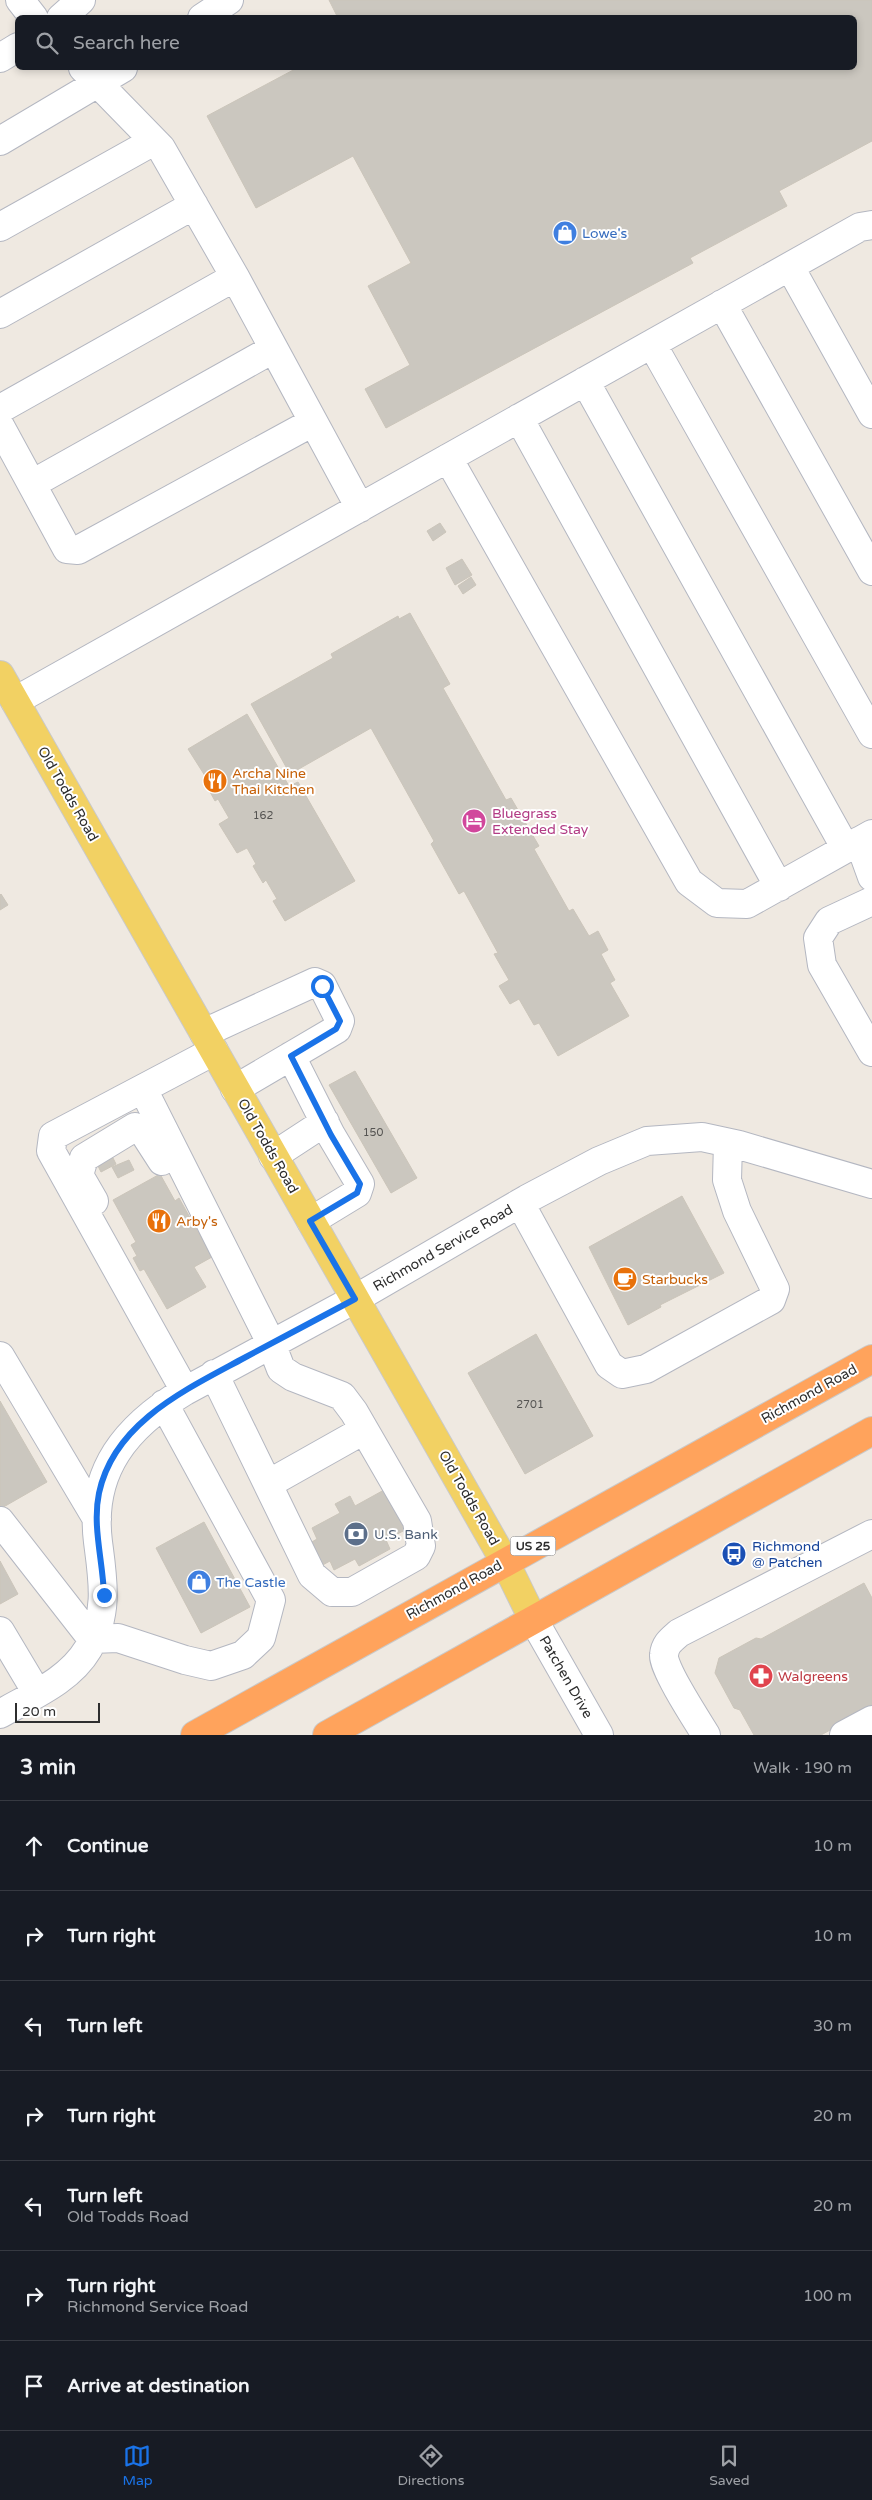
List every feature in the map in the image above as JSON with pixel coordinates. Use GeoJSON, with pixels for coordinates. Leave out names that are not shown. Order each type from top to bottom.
{"type":"FeatureCollection","features":[{"type":"Feature","properties":{"kind":"highway","name":"Richmond Road"},"geometry":{"type":"LineString","coordinates":[[195,1735],[872,1359]]}},
{"type":"Feature","properties":{"kind":"highway"},"geometry":{"type":"LineString","coordinates":[[328,1735],[872,1431]]}},
{"type":"Feature","properties":{"kind":"main road","name":"Old Todds Road"},"geometry":{"type":"LineString","coordinates":[[0,674],[505,1562],[534,1620]]}},
{"type":"Feature","properties":{"kind":"street"},"geometry":{"type":"LineString","coordinates":[[20,0],[32,15]]}},
{"type":"Feature","properties":{"kind":"street"},"geometry":{"type":"LineString","coordinates":[[64,15],[80,0]]}},
{"type":"Feature","properties":{"kind":"street"},"geometry":{"type":"LineString","coordinates":[[206,15],[229,0]]}},
{"type":"Feature","properties":{"kind":"street"},"geometry":{"type":"LineString","coordinates":[[0,58],[15,50]]}},
{"type":"Feature","properties":{"kind":"street"},"geometry":{"type":"LineString","coordinates":[[0,141],[91,75],[114,70]]}},
{"type":"Feature","properties":{"kind":"street"},"geometry":{"type":"LineString","coordinates":[[91,75],[161,148],[235,277],[360,508]]}},
{"type":"Feature","properties":{"kind":"street"},"geometry":{"type":"LineString","coordinates":[[0,227],[154,141]]}},
{"type":"Feature","properties":{"kind":"street"},"geometry":{"type":"LineString","coordinates":[[0,314],[194,205]]}},
{"type":"Feature","properties":{"kind":"street"},"geometry":{"type":"LineString","coordinates":[[15,701],[722,304],[790,267],[868,233]]}},
{"type":"Feature","properties":{"kind":"street"},"geometry":{"type":"LineString","coordinates":[[790,267],[872,414]]}},
{"type":"Feature","properties":{"kind":"street"},"geometry":{"type":"LineString","coordinates":[[0,409],[235,277]]}},
{"type":"Feature","properties":{"kind":"street"},"geometry":{"type":"LineString","coordinates":[[722,304],[872,571]]}},
{"type":"Feature","properties":{"kind":"street"},"geometry":{"type":"LineString","coordinates":[[652,344],[872,734]]}},
{"type":"Feature","properties":{"kind":"street"},"geometry":{"type":"LineString","coordinates":[[32,484],[273,349]]}},
{"type":"Feature","properties":{"kind":"street"},"geometry":{"type":"LineString","coordinates":[[585,381],[859,841],[872,877]]}},
{"type":"Feature","properties":{"kind":"street"},"geometry":{"type":"LineString","coordinates":[[518,418],[778,887]]}},
{"type":"Feature","properties":{"kind":"street"},"geometry":{"type":"LineString","coordinates":[[0,426],[67,549],[78,550],[313,422]]}},
{"type":"Feature","properties":{"kind":"street"},"geometry":{"type":"LineString","coordinates":[[448,458],[689,882],[717,903],[747,904],[859,841]]}},
{"type":"Feature","properties":{"kind":"street"},"geometry":{"type":"LineString","coordinates":[[872,900],[829,922],[818,938],[822,965],[872,1052]]}},
{"type":"Feature","properties":{"kind":"street"},"geometry":{"type":"LineString","coordinates":[[0,1521],[92,1639],[118,1638],[185,1660],[211,1666],[243,1655],[261,1638],[271,1600],[174,1398],[142,1316],[51,1151],[53,1136],[143,1089],[209,1042],[316,982],[322,986],[340,1021],[336,1029],[236,1089]]}},
{"type":"Feature","properties":{"kind":"street"},"geometry":{"type":"LineString","coordinates":[[291,1056],[360,1184],[357,1193],[310,1221]]}},
{"type":"Feature","properties":{"kind":"street"},"geometry":{"type":"LineString","coordinates":[[143,1089],[271,1343],[281,1369],[293,1377],[342,1396],[417,1521],[421,1546],[416,1556],[352,1592],[332,1592],[312,1575],[214,1374]]}},
{"type":"Feature","properties":{"kind":"street"},"geometry":{"type":"LineString","coordinates":[[273,1156],[325,1122]]}},
{"type":"Feature","properties":{"kind":"street"},"geometry":{"type":"LineString","coordinates":[[142,1316],[143,1287],[79,1175],[84,1158],[135,1127],[142,1130],[206,1232],[225,1252]]}},
{"type":"Feature","properties":{"kind":"street","name":"Richmond Service Road"},"geometry":{"type":"LineString","coordinates":[[0,1714],[59,1680],[76,1664],[88,1648],[104,1595],[97,1519],[98,1494],[113,1456],[129,1435],[174,1398],[214,1374],[355,1299],[520,1203],[599,1161],[647,1140],[702,1137],[872,1184]]}},
{"type":"Feature","properties":{"kind":"street"},"geometry":{"type":"LineString","coordinates":[[520,1203],[608,1365],[622,1374],[646,1369],[771,1300],[775,1289],[737,1210],[727,1180],[728,1143]]}},
{"type":"Feature","properties":{"kind":"street"},"geometry":{"type":"LineString","coordinates":[[0,1356],[97,1519]]}},
{"type":"Feature","properties":{"kind":"street"},"geometry":{"type":"LineString","coordinates":[[268,1484],[364,1430]]}},
{"type":"Feature","properties":{"kind":"street"},"geometry":{"type":"LineString","coordinates":[[706,1735],[669,1672],[663,1657],[667,1643],[679,1633],[871,1538]]}},
{"type":"Feature","properties":{"kind":"street","name":"Patchen Drive"},"geometry":{"type":"LineString","coordinates":[[534,1620],[599,1735]]}},
{"type":"Feature","properties":{"kind":"street"},"geometry":{"type":"LineString","coordinates":[[0,1631],[37,1693]]}},
{"type":"Feature","properties":{"kind":"street"},"geometry":{"type":"LineString","coordinates":[[844,1735],[872,1720]]}},
{"type":"Feature","properties":{"kind":"building","name":"Lowe's"},"geometry":{"type":"Polygon","coordinates":[[[329,0],[872,0],[872,141],[779,191],[787,206],[690,258],[693,263],[386,428],[365,389],[410,365],[368,286],[411,263],[353,156],[256,208],[207,116],[293,70],[857,70],[857,15],[336,15],[329,0]]]}},
{"type":"Feature","properties":{"kind":"building"},"geometry":{"type":"Polygon","coordinates":[[[440,523],[446,532],[433,541],[427,531],[440,523]]]}},
{"type":"Feature","properties":{"kind":"building"},"geometry":{"type":"Polygon","coordinates":[[[462,559],[472,575],[455,585],[446,568],[462,559]]]}},
{"type":"Feature","properties":{"kind":"building"},"geometry":{"type":"Polygon","coordinates":[[[471,577],[476,585],[463,594],[458,586],[471,577]]]}},
{"type":"Feature","properties":{"kind":"building","name":"Bluegrass Extended Stay"},"geometry":{"type":"Polygon","coordinates":[[[410,613],[450,684],[443,688],[506,800],[511,798],[539,846],[534,849],[569,911],[573,909],[589,936],[598,931],[608,950],[601,954],[615,980],[610,983],[629,1016],[558,1056],[539,1023],[534,1025],[519,999],[510,1004],[499,986],[509,980],[494,954],[498,953],[464,891],[459,894],[431,844],[434,841],[371,728],[290,774],[251,704],[333,658],[331,654],[398,616],[399,619],[410,613]]]}},
{"type":"Feature","properties":{"kind":"building"},"geometry":{"type":"Polygon","coordinates":[[[247,714],[289,786],[298,782],[355,881],[285,921],[273,901],[277,899],[266,880],[263,883],[253,866],[256,864],[247,848],[237,853],[219,824],[229,818],[218,799],[215,801],[204,781],[207,779],[188,749],[247,714]]]}},
{"type":"Feature","properties":{"kind":"building"},"geometry":{"type":"Polygon","coordinates":[[[0,895],[8,905],[0,910],[0,895]]]}},
{"type":"Feature","properties":{"kind":"building"},"geometry":{"type":"Polygon","coordinates":[[[355,1071],[417,1178],[391,1193],[329,1085],[355,1071]]]}},
{"type":"Feature","properties":{"kind":"building"},"geometry":{"type":"Polygon","coordinates":[[[111,1154],[116,1164],[101,1172],[96,1162],[111,1154]]]}},
{"type":"Feature","properties":{"kind":"building"},"geometry":{"type":"Polygon","coordinates":[[[129,1160],[134,1170],[118,1178],[112,1167],[129,1160]]]}},
{"type":"Feature","properties":{"kind":"building","name":"Arby's"},"geometry":{"type":"Polygon","coordinates":[[[160,1174],[175,1201],[179,1198],[212,1257],[194,1267],[206,1287],[167,1309],[144,1269],[140,1271],[133,1258],[137,1256],[131,1245],[136,1242],[113,1200],[160,1174]]]}},
{"type":"Feature","properties":{"kind":"building"},"geometry":{"type":"Polygon","coordinates":[[[682,1196],[724,1273],[660,1305],[661,1307],[628,1325],[589,1247],[682,1196]]]}},
{"type":"Feature","properties":{"kind":"building"},"geometry":{"type":"Polygon","coordinates":[[[536,1334],[593,1436],[525,1474],[468,1373],[536,1334]]]}},
{"type":"Feature","properties":{"kind":"building"},"geometry":{"type":"Polygon","coordinates":[[[0,1401],[47,1482],[0,1509],[0,1401]]]}},
{"type":"Feature","properties":{"kind":"building"},"geometry":{"type":"Polygon","coordinates":[[[384,1490],[405,1530],[386,1540],[390,1549],[359,1566],[355,1559],[334,1570],[330,1561],[317,1568],[305,1546],[317,1539],[312,1528],[340,1513],[335,1504],[350,1496],[355,1506],[384,1490]]]}},
{"type":"Feature","properties":{"kind":"building"},"geometry":{"type":"Polygon","coordinates":[[[204,1522],[250,1607],[201,1633],[156,1548],[204,1522]]]}},
{"type":"Feature","properties":{"kind":"building"},"geometry":{"type":"Polygon","coordinates":[[[0,1561],[18,1594],[0,1604],[0,1561]]]}},
{"type":"Feature","properties":{"kind":"building","name":"Walgreens"},"geometry":{"type":"Polygon","coordinates":[[[864,1583],[872,1598],[872,1707],[821,1735],[754,1735],[740,1710],[734,1708],[715,1673],[719,1658],[756,1638],[761,1639],[864,1583]]]}},
{"type":"Feature","properties":{"kind":"place","name":"Lowe's"},"geometry":{"type":"Point","coordinates":[565,233]}},
{"type":"Feature","properties":{"kind":"place","name":"Archa Nine Thai Kitchen"},"geometry":{"type":"Point","coordinates":[215,781]}},
{"type":"Feature","properties":{"kind":"place","name":"Bluegrass Extended Stay"},"geometry":{"type":"Point","coordinates":[474,821]}},
{"type":"Feature","properties":{"kind":"place","name":"Arby's"},"geometry":{"type":"Point","coordinates":[159,1221]}},
{"type":"Feature","properties":{"kind":"place","name":"Starbucks"},"geometry":{"type":"Point","coordinates":[625,1279]}},
{"type":"Feature","properties":{"kind":"place","name":"U.S. Bank"},"geometry":{"type":"Point","coordinates":[356,1534]}},
{"type":"Feature","properties":{"kind":"place","name":"Richmond @ Patchen"},"geometry":{"type":"Point","coordinates":[734,1554]}},
{"type":"Feature","properties":{"kind":"place","name":"The Castle"},"geometry":{"type":"Point","coordinates":[199,1582]}},
{"type":"Feature","properties":{"kind":"place","name":"Walgreens"},"geometry":{"type":"Point","coordinates":[761,1676]}},
{"type":"Feature","properties":{"kind":"route"},"geometry":{"type":"LineString","coordinates":[[104,1595],[104,1569],[98,1541],[98,1494],[113,1456],[129,1435],[159,1407],[206,1378],[355,1299],[310,1221],[357,1193],[360,1184],[331,1135],[291,1056],[336,1029],[340,1021],[322,986]]}}]}
